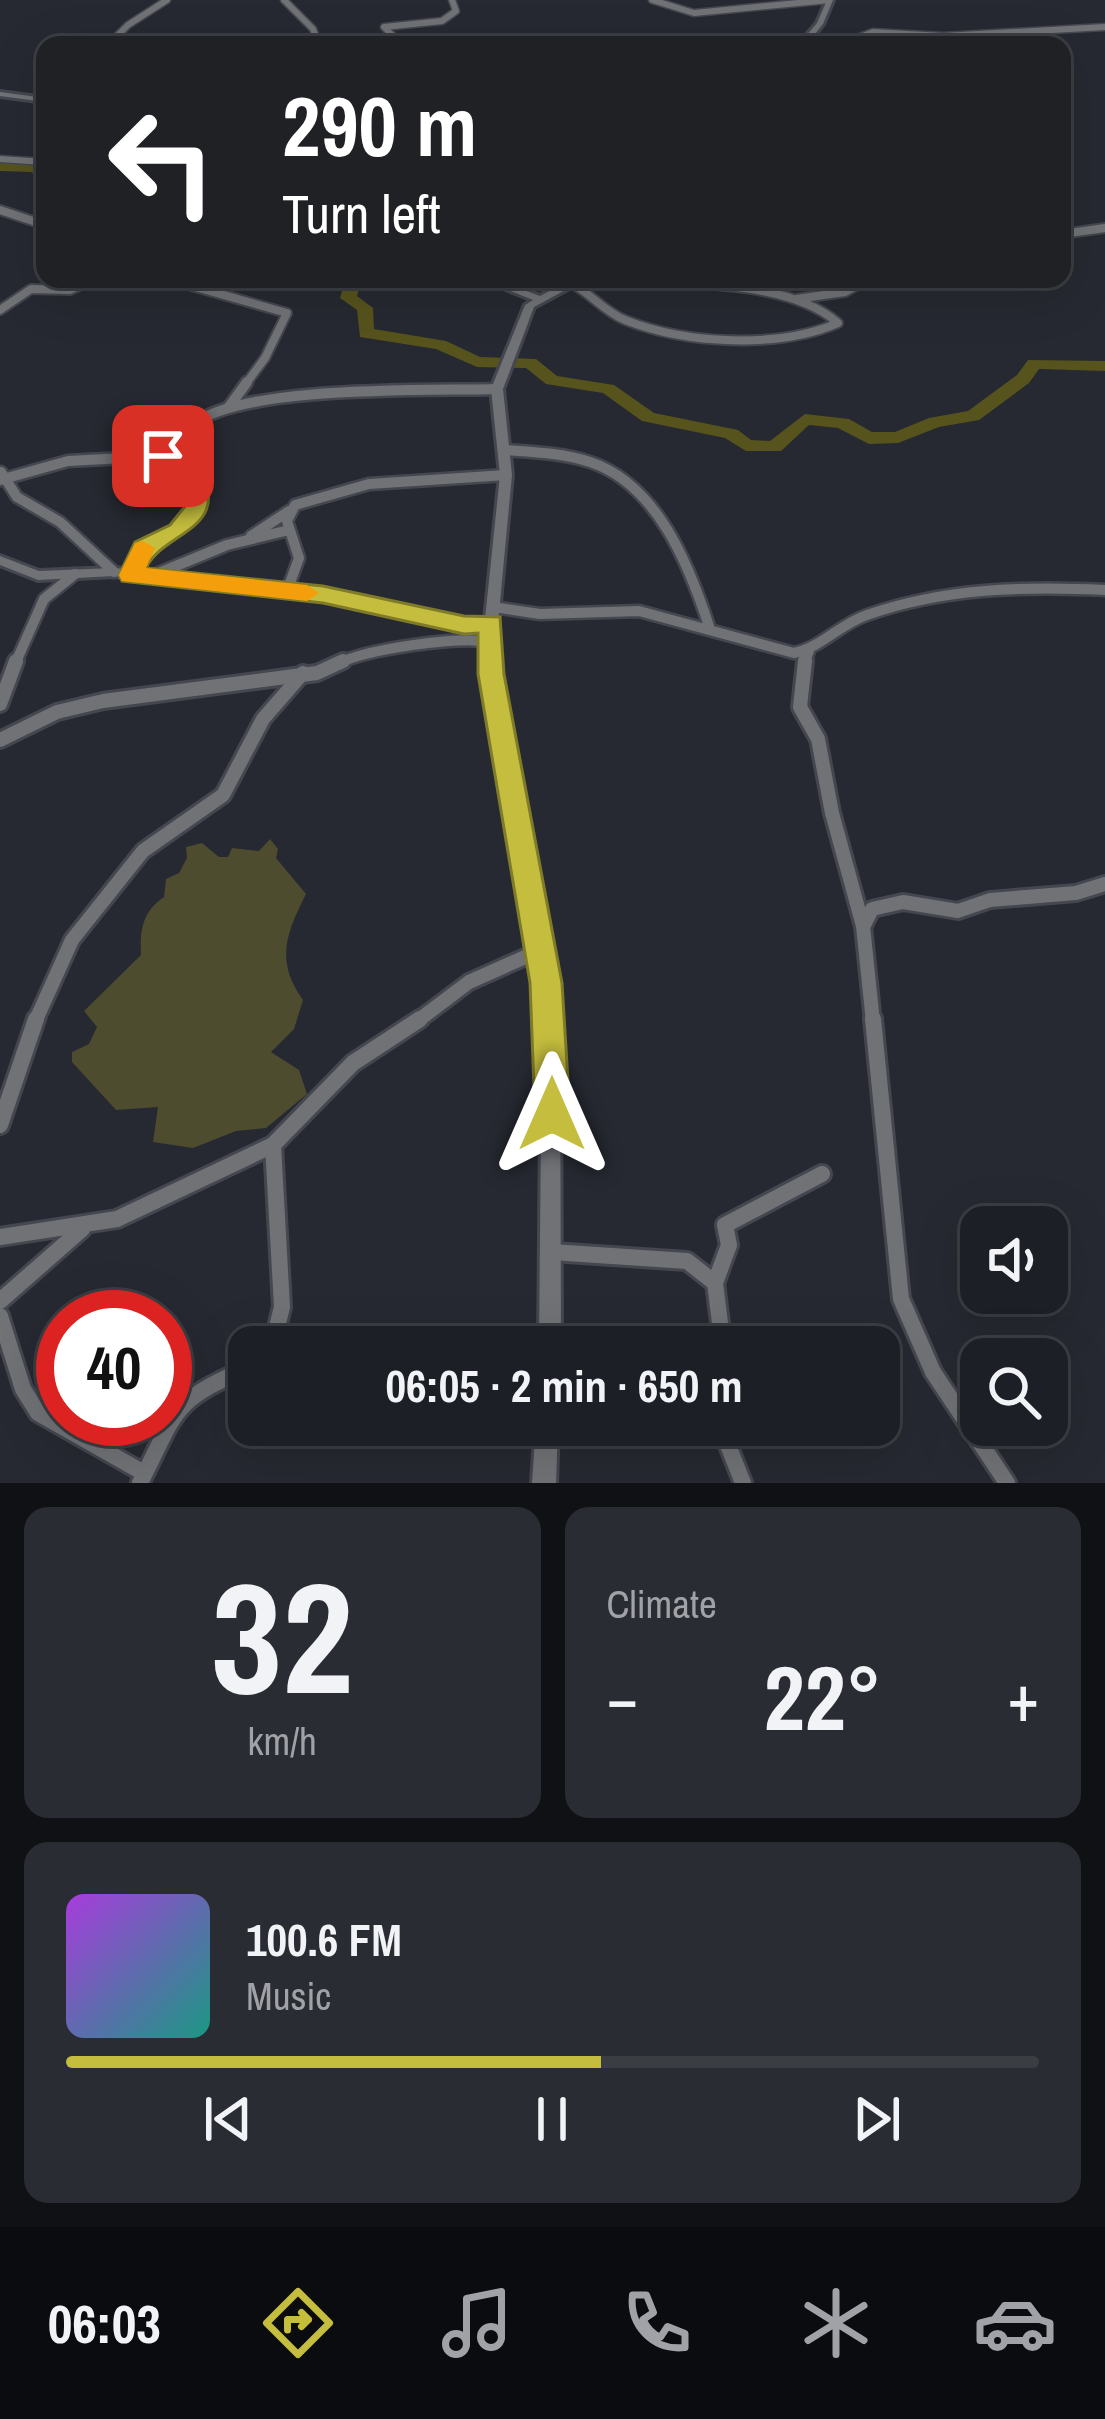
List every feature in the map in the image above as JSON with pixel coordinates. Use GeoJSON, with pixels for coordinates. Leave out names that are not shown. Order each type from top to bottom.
{"type":"FeatureCollection","features":[{"type":"Feature","properties":{"kind":"street"},"geometry":{"type":"LineString","coordinates":[[118,36],[167,0]]}},
{"type":"Feature","properties":{"kind":"street"},"geometry":{"type":"LineString","coordinates":[[284,0],[316,36]]}},
{"type":"Feature","properties":{"kind":"street"},"geometry":{"type":"LineString","coordinates":[[393,36],[384,27],[442,21],[457,9],[452,0]]}},
{"type":"Feature","properties":{"kind":"street"},"geometry":{"type":"LineString","coordinates":[[652,0],[694,13],[829,0],[810,36]]}},
{"type":"Feature","properties":{"kind":"street"},"geometry":{"type":"LineString","coordinates":[[120,15],[130,24]]}},
{"type":"Feature","properties":{"kind":"street"},"geometry":{"type":"LineString","coordinates":[[951,36],[1105,27]]}},
{"type":"Feature","properties":{"kind":"street"},"geometry":{"type":"LineString","coordinates":[[863,36],[873,32],[922,36]]}},
{"type":"Feature","properties":{"kind":"street"},"geometry":{"type":"LineString","coordinates":[[0,94],[36,99]]}},
{"type":"Feature","properties":{"kind":"street"},"geometry":{"type":"LineString","coordinates":[[0,159],[36,161]]}},
{"type":"Feature","properties":{"kind":"street"},"geometry":{"type":"LineString","coordinates":[[0,209],[36,222]]}},
{"type":"Feature","properties":{"kind":"street"},"geometry":{"type":"LineString","coordinates":[[1071,233],[1105,228]]}},
{"type":"Feature","properties":{"kind":"street"},"geometry":{"type":"LineString","coordinates":[[0,310],[32,289],[74,288]]}},
{"type":"Feature","properties":{"kind":"street"},"geometry":{"type":"LineString","coordinates":[[198,288],[287,314],[265,358],[229,406]]}},
{"type":"Feature","properties":{"kind":"street"},"geometry":{"type":"LineString","coordinates":[[513,288],[540,298]]}},
{"type":"Feature","properties":{"kind":"street"},"geometry":{"type":"LineString","coordinates":[[551,1326],[553,1063],[541,950],[491,674],[491,624],[506,476],[499,381],[525,310],[561,288]]}},
{"type":"Feature","properties":{"kind":"street"},"geometry":{"type":"LineString","coordinates":[[586,288],[617,317],[654,327],[771,340],[809,337],[838,323],[827,311],[793,299],[724,288]]}},
{"type":"Feature","properties":{"kind":"street"},"geometry":{"type":"LineString","coordinates":[[793,299],[852,288]]}},
{"type":"Feature","properties":{"kind":"street"},"geometry":{"type":"LineString","coordinates":[[114,572],[60,522],[17,497],[2,476],[68,461],[140,459],[166,453],[186,429],[229,406],[499,381]]}},
{"type":"Feature","properties":{"kind":"street"},"geometry":{"type":"LineString","coordinates":[[505,450],[565,456],[616,474],[658,520],[695,587],[709,626]]}},
{"type":"Feature","properties":{"kind":"street"},"geometry":{"type":"LineString","coordinates":[[130,575],[144,548],[178,530],[197,506],[197,488],[189,467],[166,453]]}},
{"type":"Feature","properties":{"kind":"street"},"geometry":{"type":"LineString","coordinates":[[245,540],[318,494],[433,475],[506,476]]}},
{"type":"Feature","properties":{"kind":"street"},"geometry":{"type":"LineString","coordinates":[[286,591],[299,558],[289,530],[290,510]]}},
{"type":"Feature","properties":{"kind":"street"},"geometry":{"type":"LineString","coordinates":[[149,577],[245,540],[289,530]]}},
{"type":"Feature","properties":{"kind":"street"},"geometry":{"type":"LineString","coordinates":[[0,560],[28,574],[114,572],[286,591],[396,607],[464,625],[540,614],[639,610],[709,626],[777,649],[809,652]]}},
{"type":"Feature","properties":{"kind":"street"},"geometry":{"type":"LineString","coordinates":[[0,704],[35,607],[58,582],[81,571]]}},
{"type":"Feature","properties":{"kind":"street"},"geometry":{"type":"LineString","coordinates":[[1007,1483],[945,1392],[909,1329],[901,1299],[863,926],[818,740],[800,707],[801,670],[809,652],[855,619],[908,603],[1005,590],[1105,590]]}},
{"type":"Feature","properties":{"kind":"street"},"geometry":{"type":"LineString","coordinates":[[0,740],[24,725],[77,706],[317,673],[358,652],[404,650],[462,637],[491,624]]}},
{"type":"Feature","properties":{"kind":"street"},"geometry":{"type":"LineString","coordinates":[[0,1125],[29,1035],[72,940],[143,851],[223,795],[263,719],[303,673]]}},
{"type":"Feature","properties":{"kind":"street"},"geometry":{"type":"LineString","coordinates":[[863,926],[872,909],[886,904],[958,911],[990,900],[1076,893],[1105,884]]}},
{"type":"Feature","properties":{"kind":"street"},"geometry":{"type":"LineString","coordinates":[[0,1238],[83,1228],[154,1203],[203,1174],[273,1145],[353,1063],[384,1047],[469,982],[541,950]]}},
{"type":"Feature","properties":{"kind":"street"},"geometry":{"type":"LineString","coordinates":[[273,1145],[279,1326]]}},
{"type":"Feature","properties":{"kind":"street"},"geometry":{"type":"LineString","coordinates":[[720,1326],[715,1283],[729,1244],[725,1225],[822,1174]]}},
{"type":"Feature","properties":{"kind":"street"},"geometry":{"type":"LineString","coordinates":[[0,1300],[83,1228]]}},
{"type":"Feature","properties":{"kind":"street"},"geometry":{"type":"LineString","coordinates":[[553,1252],[687,1261],[715,1283]]}},
{"type":"Feature","properties":{"kind":"street"},"geometry":{"type":"LineString","coordinates":[[0,1316],[23,1389],[38,1413],[142,1478],[181,1403],[199,1389],[228,1379]]}},
{"type":"Feature","properties":{"kind":"street"},"geometry":{"type":"LineString","coordinates":[[544,1483],[546,1446]]}},
{"type":"Feature","properties":{"kind":"street"},"geometry":{"type":"LineString","coordinates":[[728,1446],[743,1483]]}},
{"type":"Feature","properties":{"kind":"shaded area"},"geometry":{"type":"Polygon","coordinates":[[[270,839],[278,849],[276,858],[306,894],[286,947],[289,973],[303,1000],[294,1029],[271,1052],[299,1070],[307,1094],[266,1128],[236,1131],[193,1148],[153,1142],[158,1107],[116,1110],[72,1062],[72,1052],[89,1044],[97,1027],[84,1011],[141,955],[144,922],[164,897],[166,879],[179,873],[187,858],[186,847],[202,843],[219,857],[228,857],[232,848],[259,851],[270,839]]]}},
{"type":"Feature","properties":{"kind":"waterway"},"geometry":{"type":"LineString","coordinates":[[0,167],[36,169]]}},
{"type":"Feature","properties":{"kind":"waterway"},"geometry":{"type":"LineString","coordinates":[[351,288],[348,298],[365,308],[366,333],[440,345],[477,362],[530,363],[552,380],[608,389],[648,417],[731,434],[746,445],[774,447],[805,419],[843,423],[869,438],[898,437],[935,422],[973,416],[1023,379],[1034,364],[1105,366]]}},
{"type":"Feature","properties":{"kind":"slow traffic"},"geometry":{"type":"LineString","coordinates":[[143,548],[130,575],[307,593]]}},
{"type":"Feature","properties":{"kind":"route"},"geometry":{"type":"LineString","coordinates":[[163,456],[166,453],[189,467],[199,496],[197,506],[178,530],[144,548],[130,575],[323,595],[464,625],[491,623],[491,674],[546,983],[552,1114]]}}]}
